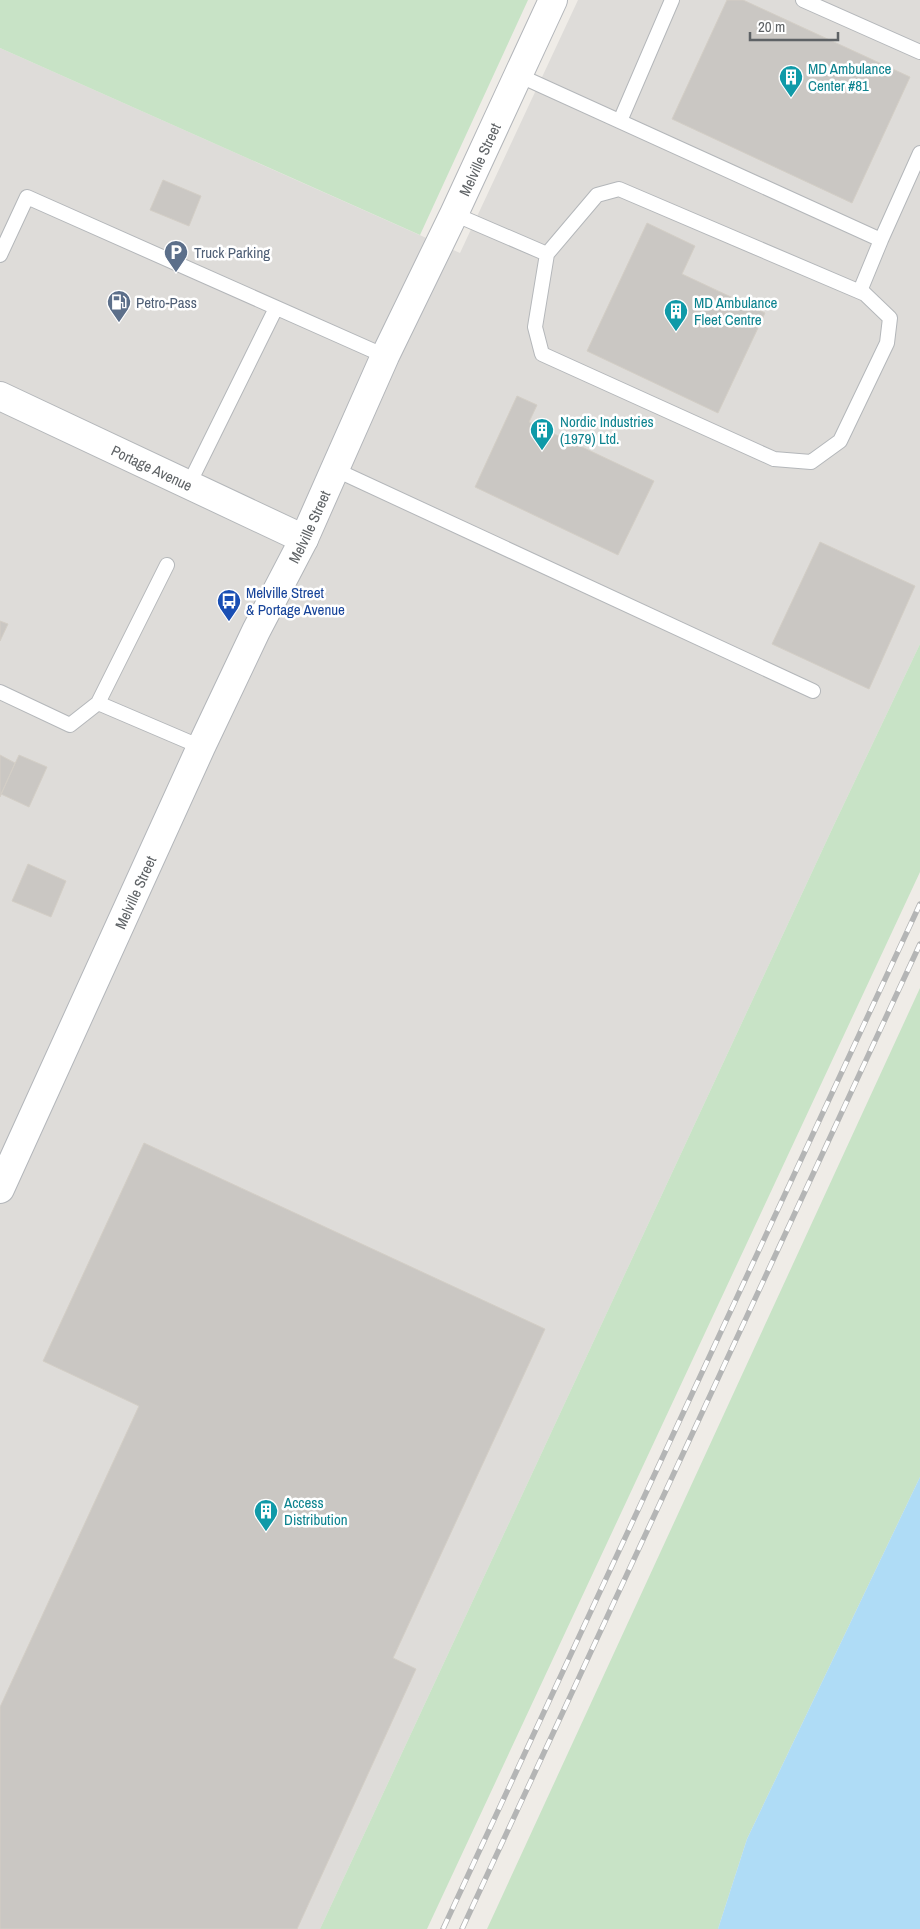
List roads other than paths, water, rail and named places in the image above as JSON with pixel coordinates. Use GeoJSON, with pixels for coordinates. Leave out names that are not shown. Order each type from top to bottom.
{"type":"FeatureCollection","features":[{"type":"Feature","properties":{"kind":"street","name":"Melville Street"},"geometry":{"type":"LineString","coordinates":[[0,1189],[201,747],[256,631],[304,539],[385,356],[454,214],[553,0]]}},
{"type":"Feature","properties":{"kind":"street","name":"Portage Avenue"},"geometry":{"type":"LineString","coordinates":[[0,396],[304,539]]}},
{"type":"Feature","properties":{"kind":"lane"},"geometry":{"type":"LineString","coordinates":[[620,121],[672,0]]}},
{"type":"Feature","properties":{"kind":"lane"},"geometry":{"type":"LineString","coordinates":[[803,0],[920,52]]}},
{"type":"Feature","properties":{"kind":"lane"},"geometry":{"type":"LineString","coordinates":[[518,75],[881,240]]}},
{"type":"Feature","properties":{"kind":"lane"},"geometry":{"type":"LineString","coordinates":[[860,291],[920,153]]}},
{"type":"Feature","properties":{"kind":"lane"},"geometry":{"type":"LineString","coordinates":[[618,189],[860,291],[890,318],[887,343],[840,440],[811,462],[774,459],[542,354],[535,327],[546,254],[597,195],[618,189]]}},
{"type":"Feature","properties":{"kind":"lane"},"geometry":{"type":"LineString","coordinates":[[0,254],[27,197],[385,356]]}},
{"type":"Feature","properties":{"kind":"lane"},"geometry":{"type":"LineString","coordinates":[[454,214],[546,254]]}},
{"type":"Feature","properties":{"kind":"lane"},"geometry":{"type":"LineString","coordinates":[[189,484],[276,308]]}},
{"type":"Feature","properties":{"kind":"lane"},"geometry":{"type":"LineString","coordinates":[[334,469],[813,691]]}},
{"type":"Feature","properties":{"kind":"lane"},"geometry":{"type":"LineString","coordinates":[[0,692],[70,725],[98,703],[167,564]]}},
{"type":"Feature","properties":{"kind":"lane"},"geometry":{"type":"LineString","coordinates":[[98,703],[201,747]]}},
{"type":"Feature","properties":{"kind":"water"},"geometry":{"type":"Polygon","coordinates":[[[920,1477],[920,1929],[718,1929],[747,1839],[920,1477]]]}},
{"type":"Feature","properties":{"kind":"railway"},"geometry":{"type":"LineString","coordinates":[[443,1929],[920,904]]}},
{"type":"Feature","properties":{"kind":"railway"},"geometry":{"type":"LineString","coordinates":[[462,1929],[920,944]]}},
{"type":"Feature","properties":{"kind":"place","name":"MD Ambulance Center #81"},"geometry":{"type":"Point","coordinates":[791,98]}},
{"type":"Feature","properties":{"kind":"place","name":"Truck Parking"},"geometry":{"type":"Point","coordinates":[176,273]}},
{"type":"Feature","properties":{"kind":"place","name":"Petro-Pass"},"geometry":{"type":"Point","coordinates":[119,323]}},
{"type":"Feature","properties":{"kind":"place","name":"MD Ambulance Fleet Centre"},"geometry":{"type":"Point","coordinates":[676,332]}},
{"type":"Feature","properties":{"kind":"place","name":"Nordic Industries (1979) Ltd."},"geometry":{"type":"Point","coordinates":[542,451]}},
{"type":"Feature","properties":{"kind":"place","name":"Melville Street & Portage Avenue"},"geometry":{"type":"Point","coordinates":[229,622]}},
{"type":"Feature","properties":{"kind":"place","name":"Access Distribution"},"geometry":{"type":"Point","coordinates":[266,1532]}}]}
